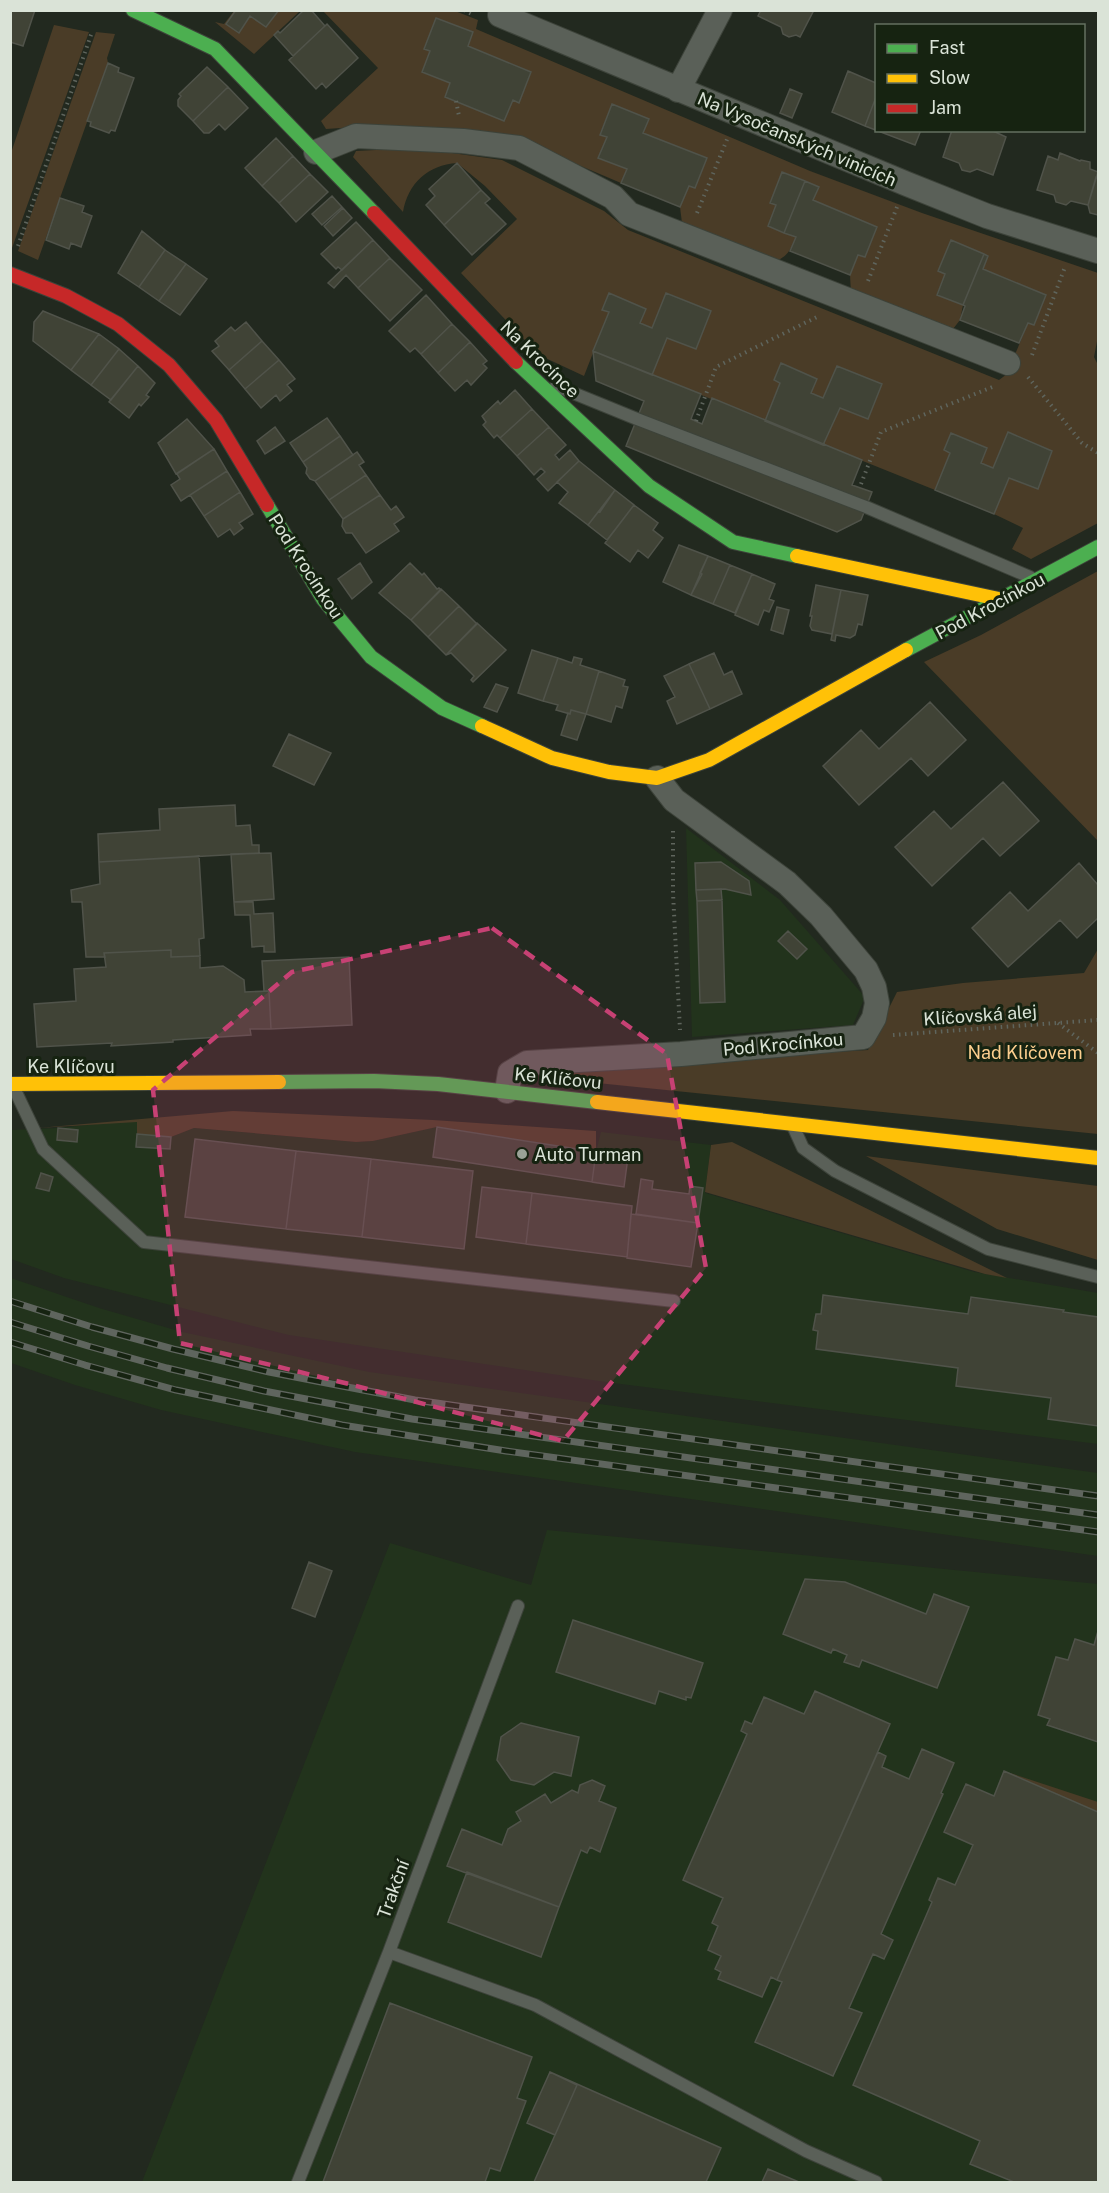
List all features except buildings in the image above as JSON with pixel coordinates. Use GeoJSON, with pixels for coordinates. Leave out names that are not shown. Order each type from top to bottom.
{"type":"FeatureCollection","features":[{"type":"Feature","properties":{"kind":"street","name":"Na Krocínce"},"geometry":{"type":"LineString","coordinates":[[133,10],[215,49],[525,372],[649,486],[733,542],[999,599]]}},
{"type":"Feature","properties":{"kind":"street"},"geometry":{"type":"LineString","coordinates":[[678,90],[720,10]]}},
{"type":"Feature","properties":{"kind":"street","name":"Na Vysočanských vinicích"},"geometry":{"type":"LineString","coordinates":[[500,15],[987,216],[1098,251]]}},
{"type":"Feature","properties":{"kind":"street"},"geometry":{"type":"LineString","coordinates":[[316,152],[356,136],[463,141],[519,148],[614,197],[629,214],[854,303],[1017,371]]}},
{"type":"Feature","properties":{"kind":"street","name":"Pod Krocínkou"},"geometry":{"type":"LineString","coordinates":[[10,274],[66,296],[118,324],[169,365],[216,420],[323,599],[371,657],[442,708],[552,759],[609,772],[657,778],[709,760],[999,599],[1098,547]]}},
{"type":"Feature","properties":{"kind":"street","name":"Pod Krocínkou"},"geometry":{"type":"LineString","coordinates":[[507,1091],[510,1073],[526,1063],[681,1053],[863,1037],[874,1018],[877,1003],[874,987],[866,970],[821,916],[787,883],[674,800],[657,778]]}},
{"type":"Feature","properties":{"kind":"street","name":"Ke Klíčovu"},"geometry":{"type":"LineString","coordinates":[[11,1084],[374,1081],[438,1084],[1098,1158]]}},
{"type":"Feature","properties":{"kind":"lane"},"geometry":{"type":"LineString","coordinates":[[525,372],[637,419],[854,502],[1037,580]]}},
{"type":"Feature","properties":{"kind":"lane"},"geometry":{"type":"LineString","coordinates":[[11,1084],[43,1149],[144,1242],[674,1301]]}},
{"type":"Feature","properties":{"kind":"lane"},"geometry":{"type":"LineString","coordinates":[[791,1123],[803,1148],[835,1171],[978,1243],[988,1248],[1098,1277]]}},
{"type":"Feature","properties":{"kind":"lane","name":"Trakční"},"geometry":{"type":"LineString","coordinates":[[297,2182],[389,1952],[518,1606]]}},
{"type":"Feature","properties":{"kind":"lane"},"geometry":{"type":"LineString","coordinates":[[389,1952],[535,2005],[806,2151],[876,2182]]}},
{"type":"Feature","properties":{"kind":"path"},"geometry":{"type":"LineString","coordinates":[[14,256],[92,32]]}},
{"type":"Feature","properties":{"kind":"path"},"geometry":{"type":"LineString","coordinates":[[687,238],[730,133]]}},
{"type":"Feature","properties":{"kind":"path"},"geometry":{"type":"LineString","coordinates":[[696,422],[716,367],[854,303],[900,201]]}},
{"type":"Feature","properties":{"kind":"path"},"geometry":{"type":"LineString","coordinates":[[860,488],[881,432],[1017,371],[1062,274]]}},
{"type":"Feature","properties":{"kind":"path"},"geometry":{"type":"LineString","coordinates":[[1017,371],[1082,443],[1098,453]]}},
{"type":"Feature","properties":{"kind":"path"},"geometry":{"type":"LineString","coordinates":[[674,800],[673,893],[681,1053]]}},
{"type":"Feature","properties":{"kind":"path","name":"Klíčovská alej"},"geometry":{"type":"LineString","coordinates":[[863,1037],[1098,1020]]}},
{"type":"Feature","properties":{"kind":"path"},"geometry":{"type":"LineString","coordinates":[[1058,1023],[1098,1053]]}},
{"type":"Feature","properties":{"kind":"highlighted area"},"geometry":{"type":"Polygon","coordinates":[[[492,928],[667,1054],[706,1268],[563,1441],[349,1384],[180,1343],[153,1090],[292,972],[492,928]]]}},
{"type":"Feature","properties":{"kind":"shaded area"},"geometry":{"type":"Polygon","coordinates":[[[686,828],[780,900],[865,997],[853,1025],[692,1037],[686,828]]]}},
{"type":"Feature","properties":{"kind":"shaded area"},"geometry":{"type":"Polygon","coordinates":[[[137,1122],[138,1134],[171,1137],[194,1128],[356,1142],[373,1141],[437,1127],[596,1152],[601,1132],[711,1145],[705,1193],[974,1272],[1098,1293],[1098,1444],[613,1383],[289,1335],[64,1278],[11,1259],[10,1130],[137,1122]]]}},
{"type":"Feature","properties":{"kind":"shaded area"},"geometry":{"type":"Polygon","coordinates":[[[11,1278],[99,1308],[182,1332],[369,1372],[1098,1473],[1098,1556],[355,1452],[161,1410],[75,1385],[11,1363],[11,1278]]]}},
{"type":"Feature","properties":{"kind":"shaded area"},"geometry":{"type":"Polygon","coordinates":[[[547,1530],[1098,1584],[1098,2182],[142,2182],[390,1543],[531,1585],[547,1530]]]}},
{"type":"Feature","properties":{"kind":"green space"},"geometry":{"type":"Polygon","coordinates":[[[236,11],[227,24],[239,33],[250,16],[254,19],[279,11],[300,11],[254,54],[215,22],[224,24],[236,11]]]}},
{"type":"Feature","properties":{"kind":"green space"},"geometry":{"type":"Polygon","coordinates":[[[323,11],[455,11],[478,20],[476,29],[810,171],[922,213],[1098,273],[1098,336],[1094,357],[1098,365],[1098,523],[1031,559],[1012,549],[1023,528],[994,514],[1009,478],[1038,489],[1052,451],[1008,432],[993,468],[981,463],[987,448],[951,434],[944,450],[950,453],[935,490],[823,445],[840,408],[868,419],[882,384],[837,366],[823,398],[811,393],[817,379],[781,364],[774,380],[780,383],[765,421],[652,375],[667,338],[696,348],[711,311],[667,293],[652,328],[640,323],[646,309],[609,294],[602,309],[609,312],[584,376],[539,355],[461,273],[517,219],[485,186],[457,163],[437,167],[421,177],[409,192],[403,212],[353,157],[356,151],[395,149],[452,153],[502,160],[604,211],[628,230],[999,380],[1007,374],[1028,323],[1034,325],[1046,295],[983,269],[988,256],[951,241],[939,271],[945,274],[937,294],[963,305],[960,320],[953,329],[851,293],[850,275],[858,255],[865,257],[877,227],[813,200],[819,187],[783,172],[770,202],[776,205],[768,226],[796,237],[787,253],[772,262],[682,223],[680,207],[689,186],[695,188],[707,158],[643,133],[649,119],[612,104],[600,134],[607,137],[598,158],[627,169],[621,183],[517,139],[384,125],[326,129],[321,121],[378,68],[323,11]],[[436,19],[424,48],[430,51],[422,72],[450,83],[445,97],[504,120],[513,100],[519,103],[531,72],[468,46],[436,19]]]}},
{"type":"Feature","properties":{"kind":"green space"},"geometry":{"type":"Polygon","coordinates":[[[54,25],[89,32],[12,248],[10,247],[11,153],[54,25]]]}},
{"type":"Feature","properties":{"kind":"green space"},"geometry":{"type":"Polygon","coordinates":[[[96,32],[115,34],[107,58],[108,63],[38,260],[18,251],[96,32]]]}},
{"type":"Feature","properties":{"kind":"green space"},"geometry":{"type":"Polygon","coordinates":[[[1098,571],[1098,841],[924,662],[981,635],[1098,571]]]}},
{"type":"Feature","properties":{"kind":"green space","name":"Nad Klíčovem"},"geometry":{"type":"Polygon","coordinates":[[[1098,949],[1098,1134],[558,1079],[571,1068],[868,1050],[897,992],[963,983],[1084,973],[1098,949]]]}},
{"type":"Feature","properties":{"kind":"green space"},"geometry":{"type":"Polygon","coordinates":[[[233,1111],[433,1120],[596,1131],[596,1152],[437,1127],[373,1141],[356,1142],[194,1128],[171,1137],[137,1134],[137,1122],[38,1128],[233,1111]]]}},
{"type":"Feature","properties":{"kind":"green space"},"geometry":{"type":"Polygon","coordinates":[[[732,1142],[1007,1278],[985,1274],[705,1192],[711,1145],[732,1142]]]}},
{"type":"Feature","properties":{"kind":"green space"},"geometry":{"type":"Polygon","coordinates":[[[866,1156],[1098,1186],[1098,1260],[997,1229],[866,1156]]]}},
{"type":"Feature","properties":{"kind":"green space"},"geometry":{"type":"Polygon","coordinates":[[[1004,1771],[1098,1802],[1098,1812],[1004,1771]]]}},
{"type":"Feature","properties":{"kind":"railway"},"geometry":{"type":"LineString","coordinates":[[10,1301],[173,1349],[269,1372],[415,1400],[1098,1496]]}},
{"type":"Feature","properties":{"kind":"railway"},"geometry":{"type":"LineString","coordinates":[[10,1322],[167,1368],[264,1391],[412,1419],[1098,1515]]}},
{"type":"Feature","properties":{"kind":"railway"},"geometry":{"type":"LineString","coordinates":[[10,1342],[176,1390],[342,1425],[506,1451],[1098,1532]]}},
{"type":"Feature","properties":{"kind":"traffic: fast"},"geometry":{"type":"LineString","coordinates":[[133,10],[215,49],[374,213]]}},
{"type":"Feature","properties":{"kind":"traffic: fast"},"geometry":{"type":"LineString","coordinates":[[516,362],[649,486],[733,542],[797,556]]}},
{"type":"Feature","properties":{"kind":"traffic: fast"},"geometry":{"type":"LineString","coordinates":[[267,505],[323,599],[371,657],[442,708],[482,726]]}},
{"type":"Feature","properties":{"kind":"traffic: fast"},"geometry":{"type":"LineString","coordinates":[[906,650],[1098,547]]}},
{"type":"Feature","properties":{"kind":"traffic: fast"},"geometry":{"type":"LineString","coordinates":[[279,1082],[374,1081],[438,1084],[597,1102]]}},
{"type":"Feature","properties":{"kind":"traffic: slow"},"geometry":{"type":"LineString","coordinates":[[797,556],[999,599]]}},
{"type":"Feature","properties":{"kind":"traffic: slow"},"geometry":{"type":"LineString","coordinates":[[482,726],[552,758],[609,772],[657,778],[709,760],[906,650]]}},
{"type":"Feature","properties":{"kind":"traffic: slow"},"geometry":{"type":"LineString","coordinates":[[10,1084],[279,1082]]}},
{"type":"Feature","properties":{"kind":"traffic: slow"},"geometry":{"type":"LineString","coordinates":[[597,1102],[1098,1158]]}},
{"type":"Feature","properties":{"kind":"traffic: jam"},"geometry":{"type":"LineString","coordinates":[[374,213],[516,362]]}},
{"type":"Feature","properties":{"kind":"traffic: jam"},"geometry":{"type":"LineString","coordinates":[[10,274],[66,296],[118,324],[169,365],[216,420],[267,505]]}},
{"type":"Feature","properties":{"kind":"place","name":"Auto Turman"},"geometry":{"type":"Point","coordinates":[522,1154]}}]}
